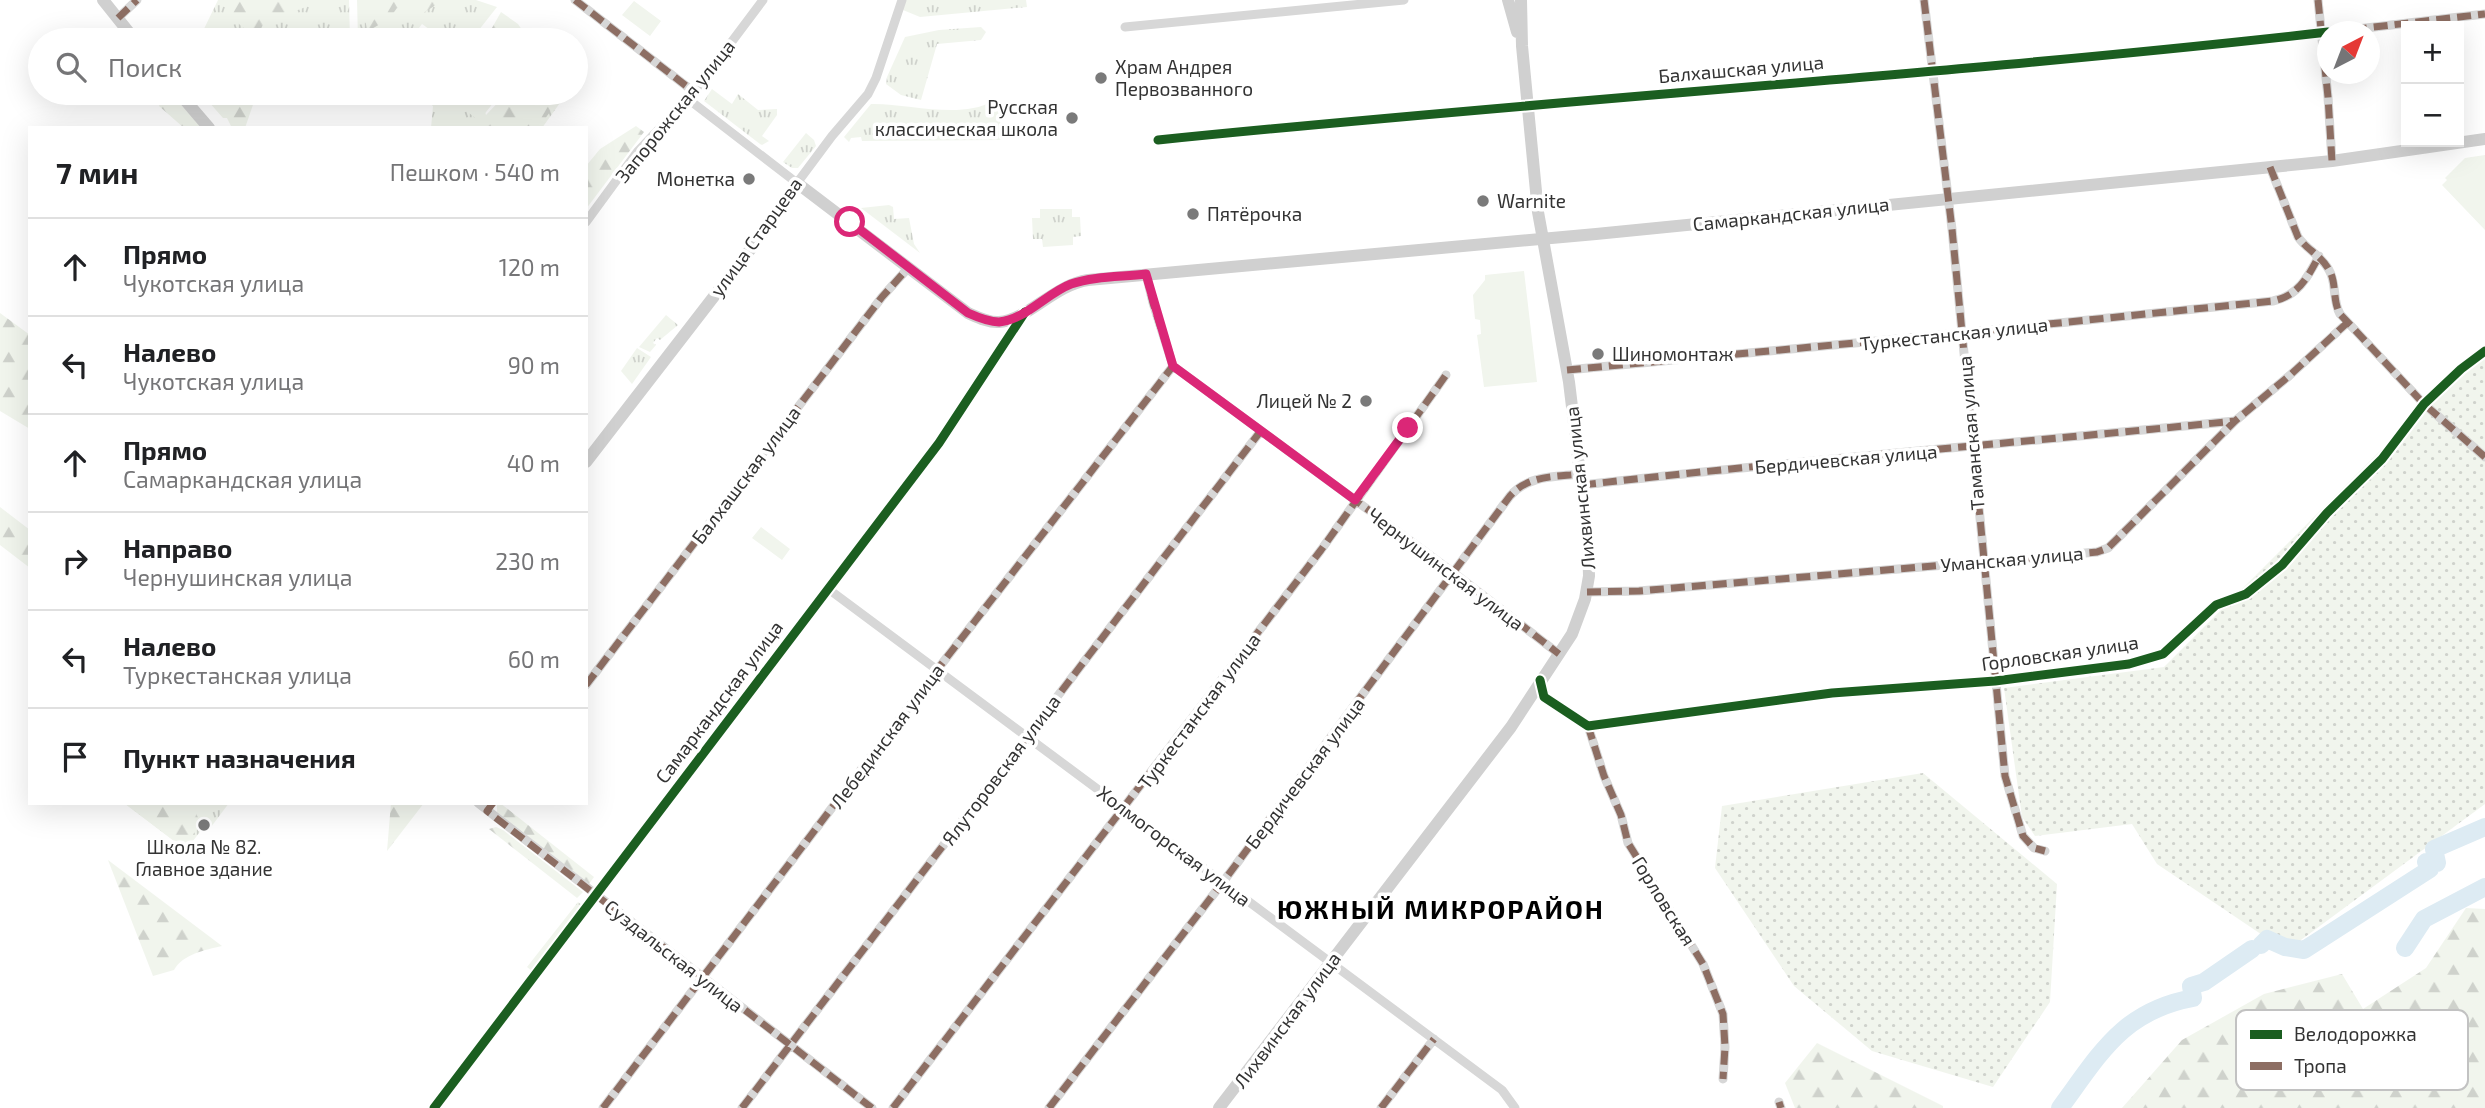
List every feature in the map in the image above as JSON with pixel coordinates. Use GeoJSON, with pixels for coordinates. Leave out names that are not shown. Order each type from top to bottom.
{"type":"FeatureCollection","features":[{"type":"Feature","properties":{"kind":"main road"},"geometry":{"type":"LineString","coordinates":[[103,0],[125,28]]}},
{"type":"Feature","properties":{"kind":"main road"},"geometry":{"type":"LineString","coordinates":[[1508,0],[1521,46]]}},
{"type":"Feature","properties":{"kind":"main road"},"geometry":{"type":"LineString","coordinates":[[1521,0],[1521,46]]}},
{"type":"Feature","properties":{"kind":"main road","name":"Лихвинская улица"},"geometry":{"type":"LineString","coordinates":[[1219,1108],[1508,732],[1576,624],[1587,592],[1590,554],[1567,370],[1542,238],[1521,46]]}},
{"type":"Feature","properties":{"kind":"main road"},"geometry":{"type":"LineString","coordinates":[[189,105],[207,126]]}},
{"type":"Feature","properties":{"kind":"main road","name":"Самаркандская улица"},"geometry":{"type":"LineString","coordinates":[[797,183],[968,313],[1000,322],[1025,312],[1063,288],[1078,282],[2332,161],[2485,139]]}},
{"type":"Feature","properties":{"kind":"main road","name":"улица Старцева"},"geometry":{"type":"LineString","coordinates":[[588,459],[773,220],[797,183]]}},
{"type":"Feature","properties":{"kind":"street"},"geometry":{"type":"LineString","coordinates":[[117,18],[137,0]]}},
{"type":"Feature","properties":{"kind":"street"},"geometry":{"type":"LineString","coordinates":[[575,0],[797,183]]}},
{"type":"Feature","properties":{"kind":"street","name":"Запорожская улица"},"geometry":{"type":"LineString","coordinates":[[588,219],[638,151],[691,95],[763,0]]}},
{"type":"Feature","properties":{"kind":"street"},"geometry":{"type":"LineString","coordinates":[[1125,27],[1404,0]]}},
{"type":"Feature","properties":{"kind":"street","name":"Таманская улица"},"geometry":{"type":"LineString","coordinates":[[1924,0],[1948,199],[2005,776],[2023,835],[2034,848],[2045,851]]}},
{"type":"Feature","properties":{"kind":"street"},"geometry":{"type":"LineString","coordinates":[[2318,0],[2324,21]]}},
{"type":"Feature","properties":{"kind":"street","name":"улица Старцева"},"geometry":{"type":"LineString","coordinates":[[797,183],[832,135],[868,94],[876,78],[901,1]]}},
{"type":"Feature","properties":{"kind":"street","name":"Балхашская улица"},"geometry":{"type":"LineString","coordinates":[[2380,26],[2485,14]]}},
{"type":"Feature","properties":{"kind":"street","name":"Балхашская улица"},"geometry":{"type":"LineString","coordinates":[[1158,139],[1469,109],[1932,71],[2317,33]]}},
{"type":"Feature","properties":{"kind":"street"},"geometry":{"type":"LineString","coordinates":[[2328,84],[2332,161]]}},
{"type":"Feature","properties":{"kind":"street"},"geometry":{"type":"LineString","coordinates":[[2270,167],[2298,237],[2330,270],[2338,310],[2347,323],[2424,404],[2485,457]]}},
{"type":"Feature","properties":{"kind":"street","name":"Туркестанская улица"},"geometry":{"type":"LineString","coordinates":[[1567,370],[1961,334],[2280,299],[2302,285],[2319,256]]}},
{"type":"Feature","properties":{"kind":"street","name":"Балхашская улица"},"geometry":{"type":"LineString","coordinates":[[588,682],[882,297],[909,267]]}},
{"type":"Feature","properties":{"kind":"street"},"geometry":{"type":"LineString","coordinates":[[1146,274],[1173,366]]}},
{"type":"Feature","properties":{"kind":"street","name":"Самаркандская улица"},"geometry":{"type":"LineString","coordinates":[[434,1108],[939,443],[1025,312]]}},
{"type":"Feature","properties":{"kind":"street","name":"Уманская улица"},"geometry":{"type":"LineString","coordinates":[[1587,592],[1639,591],[2097,552],[2108,548],[2235,421],[2347,323]]}},
{"type":"Feature","properties":{"kind":"street","name":"Горловская улица"},"geometry":{"type":"LineString","coordinates":[[1588,726],[1832,693],[1995,681],[2129,664],[2163,654],[2216,605],[2246,594],[2282,565],[2327,513],[2382,459],[2424,404],[2461,369],[2485,351]]}},
{"type":"Feature","properties":{"kind":"street","name":"Чернушинская улица"},"geometry":{"type":"LineString","coordinates":[[1173,366],[1454,573],[1559,654]]}},
{"type":"Feature","properties":{"kind":"street","name":"Лебединская улица"},"geometry":{"type":"LineString","coordinates":[[603,1108],[1173,366]]}},
{"type":"Feature","properties":{"kind":"street","name":"Туркестанская улица"},"geometry":{"type":"LineString","coordinates":[[893,1108],[1321,550],[1447,374]]}},
{"type":"Feature","properties":{"kind":"street","name":"Бердичевская улица"},"geometry":{"type":"LineString","coordinates":[[1049,1108],[1223,882],[1520,485],[1534,480],[1667,475],[2235,421]]}},
{"type":"Feature","properties":{"kind":"street","name":"Ялуторовская улица"},"geometry":{"type":"LineString","coordinates":[[742,1108],[1260,432]]}},
{"type":"Feature","properties":{"kind":"street","name":"Холмогорская улица"},"geometry":{"type":"LineString","coordinates":[[827,589],[1502,1090],[1515,1108]]}},
{"type":"Feature","properties":{"kind":"street"},"geometry":{"type":"LineString","coordinates":[[1540,680],[1544,697],[1588,726]]}},
{"type":"Feature","properties":{"kind":"street","name":"Горловская"},"geometry":{"type":"LineString","coordinates":[[1588,726],[1628,843],[1703,964],[1723,1014],[1723,1079]]}},
{"type":"Feature","properties":{"kind":"street","name":"Суздальская улица"},"geometry":{"type":"LineString","coordinates":[[490,807],[595,895],[872,1108]]}},
{"type":"Feature","properties":{"kind":"street"},"geometry":{"type":"LineString","coordinates":[[1381,1108],[1434,1039]]}},
{"type":"Feature","properties":{"kind":"green space"},"geometry":{"type":"Polygon","coordinates":[[[218,0],[349,0],[350,28],[204,28],[218,0]]]}},
{"type":"Feature","properties":{"kind":"green space"},"geometry":{"type":"Polygon","coordinates":[[[226,0],[318,0],[301,9],[271,16],[262,28],[244,28],[229,10],[226,0]]]}},
{"type":"Feature","properties":{"kind":"green space"},"geometry":{"type":"Polygon","coordinates":[[[357,0],[476,0],[497,7],[480,28],[428,28],[422,24],[419,28],[358,28],[357,0]]]}},
{"type":"Feature","properties":{"kind":"green space"},"geometry":{"type":"Polygon","coordinates":[[[359,0],[442,0],[425,12],[397,8],[389,19],[373,28],[367,28],[359,0]]]}},
{"type":"Feature","properties":{"kind":"green space"},"geometry":{"type":"Polygon","coordinates":[[[906,0],[1026,0],[1027,7],[920,17],[903,10],[906,0]]]}},
{"type":"Feature","properties":{"kind":"green space"},"geometry":{"type":"Polygon","coordinates":[[[634,1],[661,21],[650,36],[622,15],[634,1]]]}},
{"type":"Feature","properties":{"kind":"green space"},"geometry":{"type":"Polygon","coordinates":[[[501,12],[521,28],[492,28],[501,12]]]}},
{"type":"Feature","properties":{"kind":"green space"},"geometry":{"type":"Polygon","coordinates":[[[981,27],[986,32],[981,40],[937,44],[921,100],[901,95],[886,84],[905,37],[939,30],[981,27]]]}},
{"type":"Feature","properties":{"kind":"green space"},"geometry":{"type":"Polygon","coordinates":[[[712,89],[732,104],[738,94],[758,110],[777,109],[777,115],[762,136],[769,141],[760,144],[704,101],[712,89]]]}},
{"type":"Feature","properties":{"kind":"green space"},"geometry":{"type":"Polygon","coordinates":[[[998,101],[1002,139],[999,140],[862,141],[861,137],[851,138],[849,142],[844,137],[871,104],[949,110],[980,107],[998,101]]]}},
{"type":"Feature","properties":{"kind":"green space"},"geometry":{"type":"Polygon","coordinates":[[[181,105],[201,126],[182,126],[159,106],[181,105]]]}},
{"type":"Feature","properties":{"kind":"green space"},"geometry":{"type":"Polygon","coordinates":[[[212,105],[253,105],[246,126],[231,126],[227,118],[223,118],[212,105]]]}},
{"type":"Feature","properties":{"kind":"green space"},"geometry":{"type":"Polygon","coordinates":[[[459,105],[492,105],[479,121],[459,105]]]}},
{"type":"Feature","properties":{"kind":"green space"},"geometry":{"type":"Polygon","coordinates":[[[483,105],[486,115],[496,105],[558,105],[543,126],[431,126],[433,106],[483,105]]]}},
{"type":"Feature","properties":{"kind":"green space"},"geometry":{"type":"Polygon","coordinates":[[[499,105],[555,105],[540,126],[485,126],[499,105]]]}},
{"type":"Feature","properties":{"kind":"green space"},"geometry":{"type":"Polygon","coordinates":[[[636,126],[644,132],[588,206],[588,164],[600,149],[636,126]]]}},
{"type":"Feature","properties":{"kind":"green space"},"geometry":{"type":"Polygon","coordinates":[[[806,133],[816,146],[798,168],[792,168],[783,162],[806,133]]]}},
{"type":"Feature","properties":{"kind":"green space"},"geometry":{"type":"Polygon","coordinates":[[[2485,155],[2485,230],[2442,185],[2447,180],[2445,178],[2465,158],[2485,155]]]}},
{"type":"Feature","properties":{"kind":"green space"},"geometry":{"type":"Polygon","coordinates":[[[889,205],[893,207],[894,219],[909,218],[914,244],[920,253],[861,208],[889,205]]]}},
{"type":"Feature","properties":{"kind":"green space"},"geometry":{"type":"Polygon","coordinates":[[[1040,209],[1072,209],[1072,217],[1080,217],[1081,236],[1073,237],[1073,245],[1043,247],[1042,239],[1033,239],[1032,218],[1040,218],[1040,209]]]}},
{"type":"Feature","properties":{"kind":"green space"},"geometry":{"type":"Polygon","coordinates":[[[1524,271],[1537,382],[1484,387],[1477,335],[1481,334],[1480,320],[1475,319],[1473,295],[1485,280],[1485,275],[1524,271]]]}},
{"type":"Feature","properties":{"kind":"green space"},"geometry":{"type":"Polygon","coordinates":[[[0,313],[28,334],[28,428],[0,411],[0,313]]]}},
{"type":"Feature","properties":{"kind":"green space"},"geometry":{"type":"Polygon","coordinates":[[[666,315],[678,325],[660,340],[657,338],[653,343],[656,345],[650,352],[639,347],[666,315]]]}},
{"type":"Feature","properties":{"kind":"green space"},"geometry":{"type":"Polygon","coordinates":[[[637,348],[651,357],[632,384],[621,371],[637,348]]]}},
{"type":"Feature","properties":{"kind":"green space"},"geometry":{"type":"Polygon","coordinates":[[[2485,354],[2485,804],[2286,951],[2157,864],[2132,824],[2035,836],[2022,817],[2004,688],[2164,667],[2443,388],[2485,354]]]}},
{"type":"Feature","properties":{"kind":"green space"},"geometry":{"type":"Polygon","coordinates":[[[0,507],[28,528],[28,566],[0,545],[0,507]]]}},
{"type":"Feature","properties":{"kind":"green space"},"geometry":{"type":"Polygon","coordinates":[[[761,527],[790,549],[782,560],[752,538],[761,527]]]}},
{"type":"Feature","properties":{"kind":"green space"},"geometry":{"type":"Polygon","coordinates":[[[1923,773],[2057,884],[2050,1002],[1993,1087],[1872,1051],[1794,986],[1715,868],[1722,806],[1923,773]]]}},
{"type":"Feature","properties":{"kind":"green space"},"geometry":{"type":"Polygon","coordinates":[[[127,805],[228,805],[211,827],[206,824],[186,850],[127,805]]]}},
{"type":"Feature","properties":{"kind":"green space"},"geometry":{"type":"Polygon","coordinates":[[[127,805],[187,805],[194,808],[201,825],[182,847],[127,805]]]}},
{"type":"Feature","properties":{"kind":"green space"},"geometry":{"type":"Polygon","coordinates":[[[391,805],[422,805],[387,851],[391,805]]]}},
{"type":"Feature","properties":{"kind":"green space"},"geometry":{"type":"Polygon","coordinates":[[[497,805],[503,805],[594,877],[589,884],[497,812],[497,805]]]}},
{"type":"Feature","properties":{"kind":"green space"},"geometry":{"type":"Polygon","coordinates":[[[496,827],[583,892],[577,898],[489,829],[496,827]]]}},
{"type":"Feature","properties":{"kind":"green space"},"geometry":{"type":"Polygon","coordinates":[[[108,860],[222,946],[195,954],[183,960],[174,970],[153,976],[108,860]]]}},
{"type":"Feature","properties":{"kind":"green space"},"geometry":{"type":"Polygon","coordinates":[[[578,902],[582,905],[532,971],[527,967],[578,902]]]}},
{"type":"Feature","properties":{"kind":"green space"},"geometry":{"type":"Polygon","coordinates":[[[2466,908],[2485,909],[2485,1108],[2122,1108],[2182,1040],[2264,994],[2342,974],[2363,1009],[2426,968],[2466,908]]]}},
{"type":"Feature","properties":{"kind":"green space"},"geometry":{"type":"Polygon","coordinates":[[[1817,1043],[1943,1108],[1795,1108],[1785,1083],[1817,1043]]]}},
{"type":"Feature","properties":{"kind":"waterway"},"geometry":{"type":"LineString","coordinates":[[2261,945],[2267,939],[2285,947],[2304,950],[2430,869],[2426,862],[2437,863],[2434,849],[2485,827]]}},
{"type":"Feature","properties":{"kind":"waterway"},"geometry":{"type":"LineString","coordinates":[[2405,948],[2424,919],[2485,887]]}},
{"type":"Feature","properties":{"kind":"waterway"},"geometry":{"type":"LineString","coordinates":[[2060,1108],[2101,1053],[2130,1024],[2169,1004],[2193,998],[2191,986],[2204,982],[2252,949]]}},
{"type":"Feature","properties":{"kind":"marked path"},"geometry":{"type":"LineString","coordinates":[[118,18],[137,0]]}},
{"type":"Feature","properties":{"kind":"marked path"},"geometry":{"type":"LineString","coordinates":[[575,0],[694,92]]}},
{"type":"Feature","properties":{"kind":"marked path"},"geometry":{"type":"LineString","coordinates":[[1924,0],[1952,229],[2005,776],[2023,836],[2034,848],[2045,851]]}},
{"type":"Feature","properties":{"kind":"marked path"},"geometry":{"type":"LineString","coordinates":[[2318,0],[2332,161]]}},
{"type":"Feature","properties":{"kind":"marked path"},"geometry":{"type":"LineString","coordinates":[[2380,26],[2485,14]]}},
{"type":"Feature","properties":{"kind":"marked path"},"geometry":{"type":"LineString","coordinates":[[2270,167],[2298,237],[2322,260],[2331,275],[2340,314],[2424,404],[2485,457]]}},
{"type":"Feature","properties":{"kind":"marked path"},"geometry":{"type":"LineString","coordinates":[[1567,370],[2273,301],[2296,290],[2319,256]]}},
{"type":"Feature","properties":{"kind":"marked path"},"geometry":{"type":"LineString","coordinates":[[588,682],[882,297],[909,267]]}},
{"type":"Feature","properties":{"kind":"marked path"},"geometry":{"type":"LineString","coordinates":[[1146,274],[1173,366],[1454,573],[1559,654]]}},
{"type":"Feature","properties":{"kind":"marked path"},"geometry":{"type":"LineString","coordinates":[[1587,592],[1639,591],[2097,552],[2108,548],[2235,421],[2347,323]]}},
{"type":"Feature","properties":{"kind":"marked path"},"geometry":{"type":"LineString","coordinates":[[603,1108],[1173,366]]}},
{"type":"Feature","properties":{"kind":"marked path"},"geometry":{"type":"LineString","coordinates":[[893,1108],[1321,550],[1446,375]]}},
{"type":"Feature","properties":{"kind":"marked path"},"geometry":{"type":"LineString","coordinates":[[1582,485],[2235,421]]}},
{"type":"Feature","properties":{"kind":"marked path"},"geometry":{"type":"LineString","coordinates":[[742,1108],[1260,432]]}},
{"type":"Feature","properties":{"kind":"marked path"},"geometry":{"type":"LineString","coordinates":[[1049,1108],[1223,882],[1510,496],[1533,481],[1580,474]]}},
{"type":"Feature","properties":{"kind":"marked path"},"geometry":{"type":"LineString","coordinates":[[1588,726],[1604,776],[1621,815],[1628,843],[1703,964],[1723,1014],[1723,1079]]}},
{"type":"Feature","properties":{"kind":"marked path"},"geometry":{"type":"LineString","coordinates":[[492,805],[487,811],[872,1108]]}},
{"type":"Feature","properties":{"kind":"marked path"},"geometry":{"type":"LineString","coordinates":[[1381,1108],[1434,1039]]}},
{"type":"Feature","properties":{"kind":"marked path"},"geometry":{"type":"LineString","coordinates":[[1779,1102],[1781,1108]]}},
{"type":"Feature","properties":{"kind":"cycle path"},"geometry":{"type":"LineString","coordinates":[[1158,140],[2035,62],[2317,33]]}},
{"type":"Feature","properties":{"kind":"cycle path"},"geometry":{"type":"LineString","coordinates":[[434,1108],[939,443],[1025,312]]}},
{"type":"Feature","properties":{"kind":"cycle path"},"geometry":{"type":"LineString","coordinates":[[1540,680],[1544,697],[1588,726],[1832,693],[1995,681],[2129,664],[2163,654],[2216,605],[2246,594],[2282,565],[2327,513],[2382,459],[2424,404],[2461,369],[2485,351]]}},
{"type":"Feature","properties":{"kind":"place","name":"Храм Андрея Первозванного"},"geometry":{"type":"Point","coordinates":[1101,78]}},
{"type":"Feature","properties":{"kind":"place","name":"Русская классическая школа"},"geometry":{"type":"Point","coordinates":[1072,118]}},
{"type":"Feature","properties":{"kind":"place","name":"Монетка"},"geometry":{"type":"Point","coordinates":[749,179]}},
{"type":"Feature","properties":{"kind":"place","name":"Warnite"},"geometry":{"type":"Point","coordinates":[1483,201]}},
{"type":"Feature","properties":{"kind":"place","name":"Пятёрочка"},"geometry":{"type":"Point","coordinates":[1193,214]}},
{"type":"Feature","properties":{"kind":"place","name":"Шинoмонтаж"},"geometry":{"type":"Point","coordinates":[1598,354]}},
{"type":"Feature","properties":{"kind":"place","name":"Лицей № 2"},"geometry":{"type":"Point","coordinates":[1366,401]}},
{"type":"Feature","properties":{"kind":"place","name":"Школа № 82. Главное здание"},"geometry":{"type":"Point","coordinates":[204,825]}},
{"type":"Feature","properties":{"kind":"district","name":"ЮЖНЫЙ МИКРОРАЙОН"},"geometry":{"type":"Point","coordinates":[1441,910]}},
{"type":"Feature","properties":{"kind":"route"},"geometry":{"type":"LineString","coordinates":[[850,222],[968,313],[985,320],[1000,322],[1025,312],[1063,288],[1078,282],[1146,274],[1173,366],[1355,500],[1408,428]]}}]}
